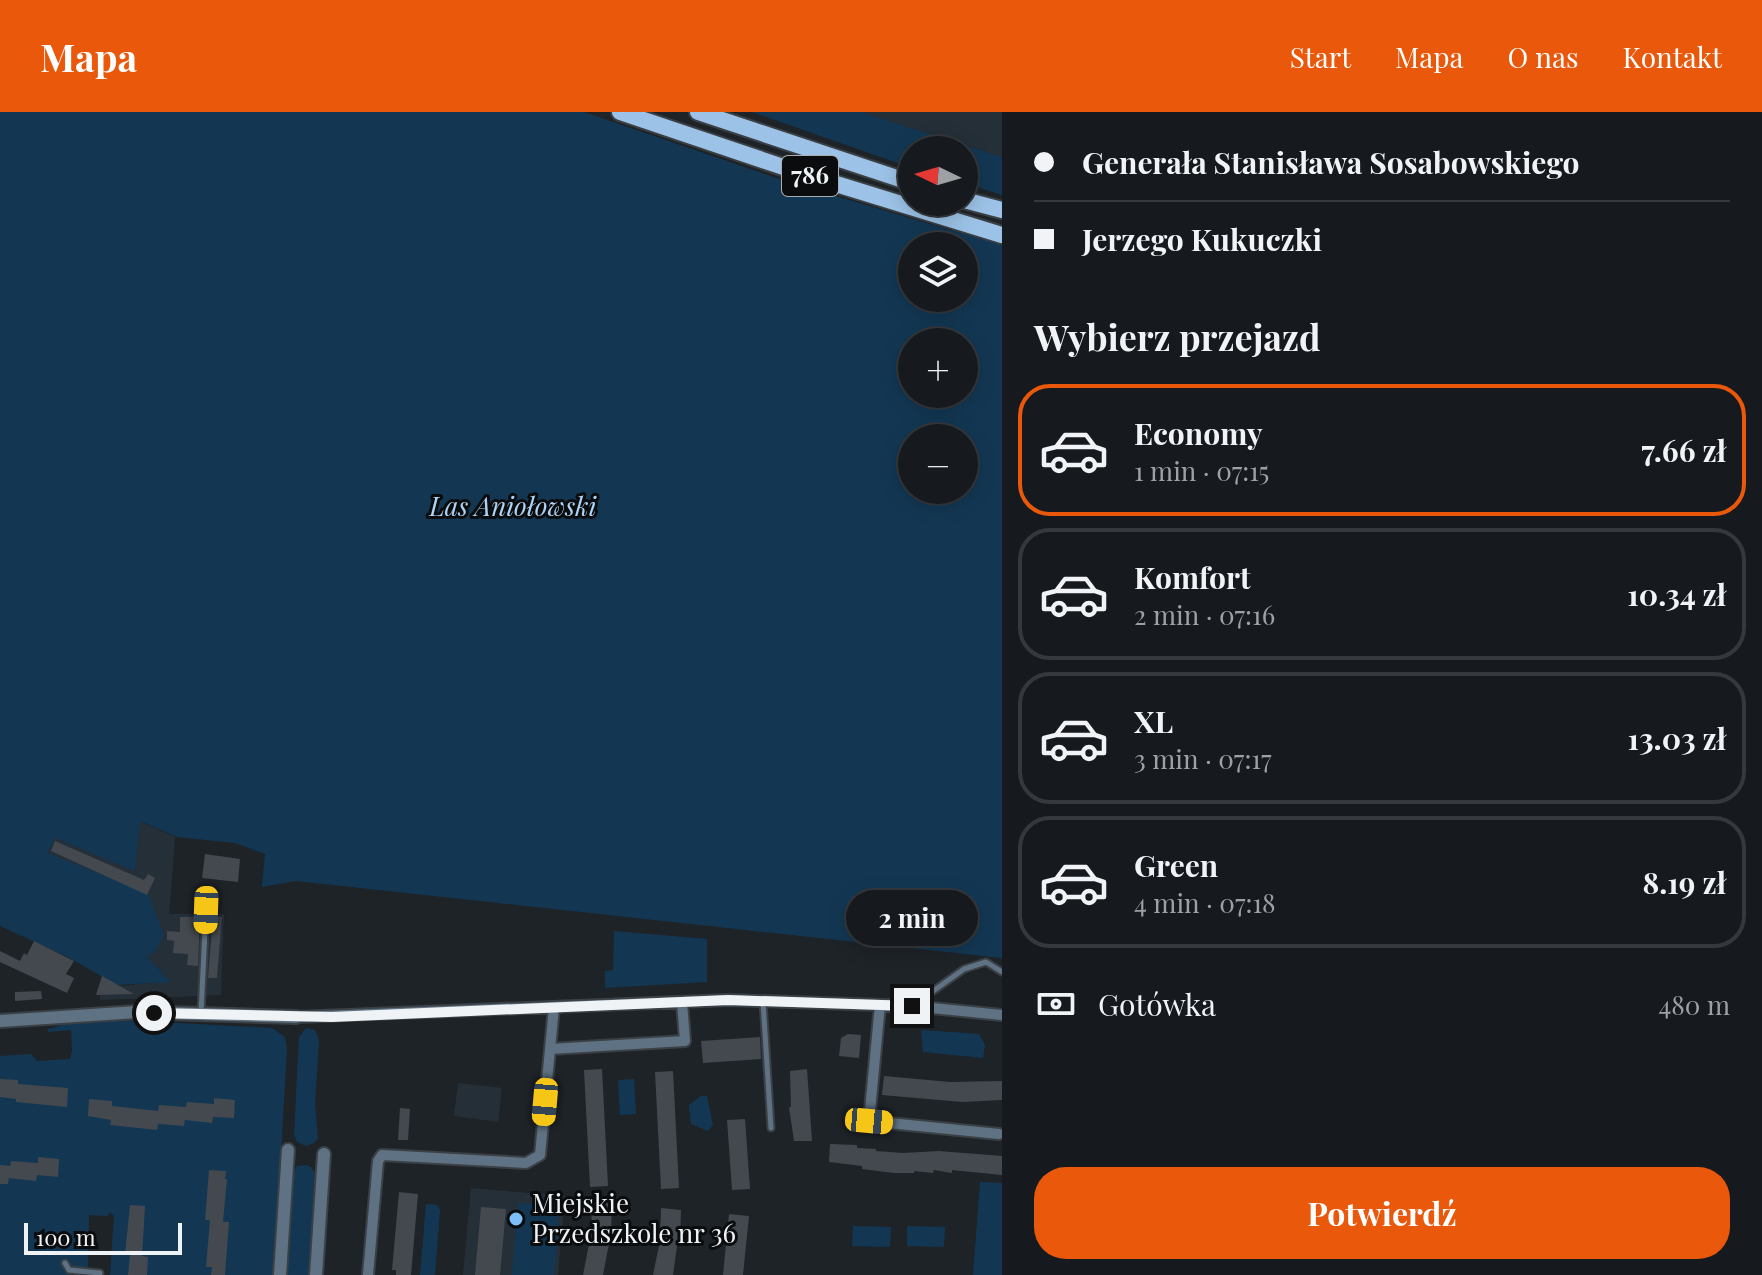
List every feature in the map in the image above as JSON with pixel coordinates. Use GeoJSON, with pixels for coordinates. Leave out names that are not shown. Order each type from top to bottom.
{"type":"FeatureCollection","features":[{"type":"Feature","properties":{"kind":"main road","name":"786"},"geometry":{"type":"LineString","coordinates":[[620,112],[807,175],[1002,235]]}},
{"type":"Feature","properties":{"kind":"main road","name":"786"},"geometry":{"type":"LineString","coordinates":[[698,112],[898,178]]}},
{"type":"Feature","properties":{"kind":"main road"},"geometry":{"type":"LineString","coordinates":[[978,204],[1002,210]]}},
{"type":"Feature","properties":{"kind":"street"},"geometry":{"type":"LineString","coordinates":[[0,1021],[137,1012],[332,1017],[763,1001],[912,1006],[1002,1014]]}},
{"type":"Feature","properties":{"kind":"street"},"geometry":{"type":"LineString","coordinates":[[550,1049],[685,1041],[682,1002]]}},
{"type":"Feature","properties":{"kind":"street"},"geometry":{"type":"LineString","coordinates":[[880,1005],[869,1121],[999,1134]]}},
{"type":"Feature","properties":{"kind":"street"},"geometry":{"type":"LineString","coordinates":[[368,1275],[378,1161],[382,1155],[526,1163],[540,1155],[554,1007]]}},
{"type":"Feature","properties":{"kind":"street"},"geometry":{"type":"LineString","coordinates":[[280,1275],[288,1150]]}},
{"type":"Feature","properties":{"kind":"street"},"geometry":{"type":"LineString","coordinates":[[316,1275],[324,1154]]}},
{"type":"Feature","properties":{"kind":"lane"},"geometry":{"type":"LineString","coordinates":[[201,1014],[206,910]]}},
{"type":"Feature","properties":{"kind":"lane"},"geometry":{"type":"LineString","coordinates":[[912,1006],[964,969],[986,962],[1002,972]]}},
{"type":"Feature","properties":{"kind":"lane"},"geometry":{"type":"LineString","coordinates":[[763,1001],[771,1128]]}},
{"type":"Feature","properties":{"kind":"lane"},"geometry":{"type":"LineString","coordinates":[[65,1263],[69,1270],[100,1273]]}},
{"type":"Feature","properties":{"kind":"shaded area"},"geometry":{"type":"Polygon","coordinates":[[[861,112],[1002,112],[1002,157],[978,149],[978,136],[936,136],[861,112]]]}},
{"type":"Feature","properties":{"kind":"shaded area"},"geometry":{"type":"Polygon","coordinates":[[[139,821],[175,837],[169,914],[224,914],[221,995],[100,1000],[99,988],[170,981],[48,854],[55,838],[135,870],[139,821]]]}},
{"type":"Feature","properties":{"kind":"shaded area"},"geometry":{"type":"Polygon","coordinates":[[[458,1083],[502,1088],[498,1122],[454,1116],[458,1083]]]}},
{"type":"Feature","properties":{"kind":"shaded area","name":"Miejskie Przedszkole nr 36"},"geometry":{"type":"Polygon","coordinates":[[[471,1188],[565,1196],[558,1275],[463,1275],[471,1188]]]}},
{"type":"Feature","properties":{"kind":"green space","name":"Las Aniołowski"},"geometry":{"type":"Polygon","coordinates":[[[0,112],[584,112],[791,183],[958,232],[898,232],[898,312],[978,312],[978,238],[1002,245],[1002,958],[296,881],[262,887],[265,854],[235,843],[177,837],[140,821],[135,871],[55,838],[48,853],[148,893],[164,935],[156,950],[147,957],[171,982],[117,985],[66,956],[0,926],[0,112]]]}},
{"type":"Feature","properties":{"kind":"green space"},"geometry":{"type":"Polygon","coordinates":[[[752,112],[861,112],[936,136],[898,136],[898,163],[752,112]]]}},
{"type":"Feature","properties":{"kind":"green space"},"geometry":{"type":"Polygon","coordinates":[[[978,149],[1002,157],[1002,195],[978,187],[978,149]]]}},
{"type":"Feature","properties":{"kind":"green space"},"geometry":{"type":"Polygon","coordinates":[[[614,931],[707,939],[707,982],[605,988],[605,971],[613,970],[614,931]]]}},
{"type":"Feature","properties":{"kind":"green space"},"geometry":{"type":"Polygon","coordinates":[[[122,1020],[272,1028],[285,1037],[287,1049],[274,1275],[110,1275],[114,1216],[109,1212],[108,1216],[89,1215],[88,1275],[0,1275],[0,1056],[31,1054],[37,1061],[70,1059],[71,1030],[48,1032],[48,1029],[73,1022],[122,1020]]]}},
{"type":"Feature","properties":{"kind":"green space"},"geometry":{"type":"Polygon","coordinates":[[[306,1028],[315,1030],[319,1040],[315,1104],[318,1139],[306,1146],[297,1142],[294,1134],[299,1037],[306,1028]]]}},
{"type":"Feature","properties":{"kind":"green space"},"geometry":{"type":"Polygon","coordinates":[[[921,1030],[979,1034],[985,1045],[983,1058],[923,1052],[921,1030]]]}},
{"type":"Feature","properties":{"kind":"green space"},"geometry":{"type":"Polygon","coordinates":[[[634,1079],[636,1114],[620,1115],[618,1080],[634,1079]]]}},
{"type":"Feature","properties":{"kind":"green space"},"geometry":{"type":"Polygon","coordinates":[[[701,1096],[707,1096],[713,1125],[708,1131],[691,1124],[689,1105],[701,1096]]]}},
{"type":"Feature","properties":{"kind":"green space"},"geometry":{"type":"Polygon","coordinates":[[[307,1165],[316,1175],[310,1275],[286,1275],[292,1175],[297,1166],[307,1165]]]}},
{"type":"Feature","properties":{"kind":"green space"},"geometry":{"type":"Polygon","coordinates":[[[980,1182],[1002,1183],[1002,1275],[973,1275],[980,1182]]]}},
{"type":"Feature","properties":{"kind":"green space"},"geometry":{"type":"Polygon","coordinates":[[[518,1203],[560,1206],[554,1275],[512,1275],[518,1203]]]}},
{"type":"Feature","properties":{"kind":"green space"},"geometry":{"type":"Polygon","coordinates":[[[426,1204],[437,1205],[440,1210],[435,1275],[420,1275],[426,1204]]]}},
{"type":"Feature","properties":{"kind":"green space"},"geometry":{"type":"Polygon","coordinates":[[[853,1226],[891,1227],[890,1247],[852,1246],[853,1226]]]}},
{"type":"Feature","properties":{"kind":"green space"},"geometry":{"type":"Polygon","coordinates":[[[907,1226],[945,1227],[944,1247],[907,1246],[907,1226]]]}},
{"type":"Feature","properties":{"kind":"building"},"geometry":{"type":"Polygon","coordinates":[[[55,841],[144,880],[148,874],[155,878],[147,895],[51,851],[55,841]]]}},
{"type":"Feature","properties":{"kind":"building"},"geometry":{"type":"Polygon","coordinates":[[[205,854],[240,859],[238,882],[202,878],[205,854]]]}},
{"type":"Feature","properties":{"kind":"building"},"geometry":{"type":"Polygon","coordinates":[[[213,916],[222,917],[217,978],[208,978],[213,916]]]}},
{"type":"Feature","properties":{"kind":"building"},"geometry":{"type":"Polygon","coordinates":[[[180,917],[200,917],[198,966],[187,965],[188,954],[173,953],[174,941],[167,940],[167,931],[180,932],[180,917]]]}},
{"type":"Feature","properties":{"kind":"building"},"geometry":{"type":"Polygon","coordinates":[[[34,941],[74,961],[66,974],[74,978],[67,993],[0,962],[0,951],[20,961],[34,941]]]}},
{"type":"Feature","properties":{"kind":"building"},"geometry":{"type":"Polygon","coordinates":[[[102,976],[134,994],[96,995],[102,976]]]}},
{"type":"Feature","properties":{"kind":"building"},"geometry":{"type":"Polygon","coordinates":[[[41,991],[42,999],[15,1001],[15,992],[41,991]]]}},
{"type":"Feature","properties":{"kind":"building"},"geometry":{"type":"Polygon","coordinates":[[[848,1034],[861,1035],[859,1058],[839,1056],[841,1038],[848,1034]]]}},
{"type":"Feature","properties":{"kind":"building"},"geometry":{"type":"Polygon","coordinates":[[[760,1037],[761,1059],[703,1063],[701,1041],[760,1037]]]}},
{"type":"Feature","properties":{"kind":"building"},"geometry":{"type":"Polygon","coordinates":[[[602,1069],[608,1186],[590,1187],[584,1070],[602,1069]]]}},
{"type":"Feature","properties":{"kind":"building"},"geometry":{"type":"Polygon","coordinates":[[[807,1069],[812,1141],[794,1141],[789,1107],[790,1071],[807,1069]]]}},
{"type":"Feature","properties":{"kind":"building"},"geometry":{"type":"Polygon","coordinates":[[[673,1071],[679,1188],[661,1189],[655,1072],[673,1071]]]}},
{"type":"Feature","properties":{"kind":"building"},"geometry":{"type":"Polygon","coordinates":[[[884,1076],[950,1082],[1002,1081],[1002,1100],[962,1102],[882,1095],[884,1076]]]}},
{"type":"Feature","properties":{"kind":"building"},"geometry":{"type":"Polygon","coordinates":[[[0,1079],[18,1080],[18,1084],[68,1088],[67,1107],[16,1102],[16,1099],[0,1097],[0,1079]]]}},
{"type":"Feature","properties":{"kind":"building"},"geometry":{"type":"Polygon","coordinates":[[[214,1098],[235,1100],[234,1118],[213,1117],[212,1123],[185,1120],[184,1126],[158,1124],[157,1130],[110,1125],[111,1120],[88,1116],[89,1099],[112,1101],[112,1106],[158,1111],[159,1105],[186,1107],[187,1102],[214,1104],[214,1098]]]}},
{"type":"Feature","properties":{"kind":"building"},"geometry":{"type":"Polygon","coordinates":[[[400,1108],[410,1109],[408,1140],[398,1140],[400,1108]]]}},
{"type":"Feature","properties":{"kind":"building"},"geometry":{"type":"Polygon","coordinates":[[[745,1119],[750,1189],[732,1190],[727,1120],[745,1119]]]}},
{"type":"Feature","properties":{"kind":"building"},"geometry":{"type":"Polygon","coordinates":[[[830,1144],[903,1153],[939,1151],[1002,1156],[1002,1175],[952,1170],[952,1173],[934,1170],[933,1173],[894,1173],[862,1169],[862,1166],[829,1162],[830,1144]]]}},
{"type":"Feature","properties":{"kind":"building"},"geometry":{"type":"Polygon","coordinates":[[[38,1157],[59,1159],[58,1177],[37,1175],[36,1181],[9,1178],[8,1184],[0,1184],[0,1165],[10,1166],[11,1161],[38,1163],[38,1157]]]}},
{"type":"Feature","properties":{"kind":"building"},"geometry":{"type":"Polygon","coordinates":[[[209,1170],[226,1171],[223,1222],[229,1222],[225,1275],[211,1275],[212,1267],[206,1267],[210,1220],[205,1220],[209,1170]]]}},
{"type":"Feature","properties":{"kind":"building"},"geometry":{"type":"Polygon","coordinates":[[[399,1192],[418,1194],[411,1275],[396,1275],[396,1270],[392,1270],[399,1192]]]}},
{"type":"Feature","properties":{"kind":"building"},"geometry":{"type":"Polygon","coordinates":[[[592,1201],[612,1203],[611,1233],[603,1275],[583,1275],[591,1234],[592,1201]]]}},
{"type":"Feature","properties":{"kind":"building"},"geometry":{"type":"Polygon","coordinates":[[[130,1205],[145,1206],[142,1256],[148,1257],[147,1275],[128,1275],[130,1255],[125,1254],[130,1205]]]}},
{"type":"Feature","properties":{"kind":"building"},"geometry":{"type":"Polygon","coordinates":[[[481,1207],[506,1209],[500,1275],[475,1275],[481,1207]]]}},
{"type":"Feature","properties":{"kind":"building"},"geometry":{"type":"Polygon","coordinates":[[[661,1208],[681,1210],[680,1240],[673,1275],[653,1275],[660,1241],[661,1208]]]}},
{"type":"Feature","properties":{"kind":"building"},"geometry":{"type":"Polygon","coordinates":[[[729,1214],[749,1216],[743,1275],[723,1275],[729,1214]]]}},
{"type":"Feature","properties":{"kind":"place","name":"Miejskie Przedszkole nr 36"},"geometry":{"type":"Point","coordinates":[516,1219]}},
{"type":"Feature","properties":{"kind":"route"},"geometry":{"type":"LineString","coordinates":[[154,1013],[332,1017],[728,1000],[912,1006]]}}]}
